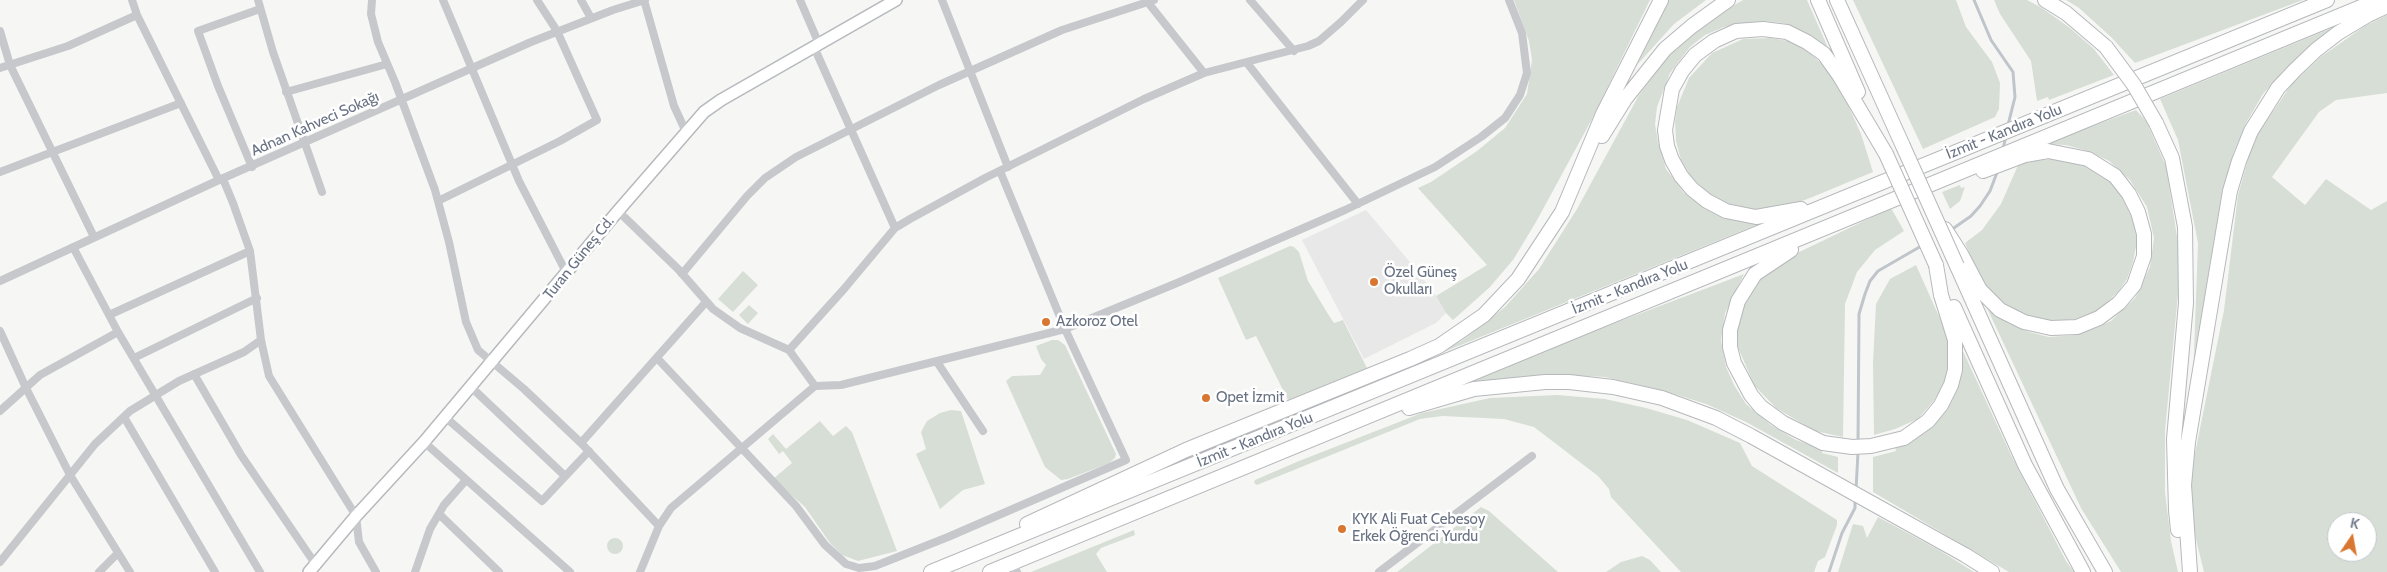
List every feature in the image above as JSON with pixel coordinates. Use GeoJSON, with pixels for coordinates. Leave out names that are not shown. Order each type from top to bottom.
{"type":"FeatureCollection","features":[{"type":"Feature","properties":{"kind":"highway"},"geometry":{"type":"LineString","coordinates":[[930,572],[1136,472],[1438,346],[1484,315],[1518,279],[1562,212],[1603,114],[1661,0]]}},
{"type":"Feature","properties":{"kind":"highway"},"geometry":{"type":"LineString","coordinates":[[1582,168],[1624,99],[1665,49],[1692,26],[1728,0]]}},
{"type":"Feature","properties":{"kind":"highway"},"geometry":{"type":"LineString","coordinates":[[1818,0],[2025,465],[2083,572]]}},
{"type":"Feature","properties":{"kind":"highway"},"geometry":{"type":"LineString","coordinates":[[1837,0],[1930,206],[1961,264],[2057,489],[2105,572]]}},
{"type":"Feature","properties":{"kind":"highway"},"geometry":{"type":"LineString","coordinates":[[2045,0],[2066,13],[2106,47],[2134,85],[2156,123],[2172,158],[2185,227],[2186,303],[2174,439],[2176,510],[2188,572]]}},
{"type":"Feature","properties":{"kind":"highway","name":"İzmit - Kandıra Yolu"},"geometry":{"type":"LineString","coordinates":[[930,572],[2327,0]]}},
{"type":"Feature","properties":{"kind":"highway","name":"İzmit - Kandıra Yolu"},"geometry":{"type":"LineString","coordinates":[[990,572],[1014,568],[1302,442],[1927,184],[1960,176],[2033,141],[2378,0]]}},
{"type":"Feature","properties":{"kind":"highway"},"geometry":{"type":"LineString","coordinates":[[2188,572],[2184,485],[2188,442],[2230,191],[2239,161],[2252,131],[2263,112],[2278,88],[2295,70],[2338,33],[2387,6]]}},
{"type":"Feature","properties":{"kind":"highway"},"geometry":{"type":"LineString","coordinates":[[1843,199],[1786,212],[1756,216],[1726,211],[1707,201],[1692,189],[1681,176],[1672,160],[1667,146],[1665,130],[1672,89],[1682,71],[1695,55],[1714,41],[1736,31],[1763,29],[1787,32],[1807,42],[1824,54],[1839,75],[1886,154]]}},
{"type":"Feature","properties":{"kind":"highway"},"geometry":{"type":"LineString","coordinates":[[1960,176],[2025,155],[2048,151],[2088,158],[2115,176],[2129,194],[2138,212],[2144,234],[2144,256],[2134,285],[2119,303],[2099,318],[2078,327],[2051,328],[2024,322],[2000,310],[1980,290],[1961,264]]}},
{"type":"Feature","properties":{"kind":"highway"},"geometry":{"type":"LineString","coordinates":[[1850,217],[1773,260],[1755,274],[1738,300],[1730,330],[1730,347],[1734,363],[1742,379],[1761,407],[1783,423],[1823,443],[1852,447],[1904,438],[1928,421],[1948,392],[1955,370],[1955,340],[1941,295],[1936,265]]}},
{"type":"Feature","properties":{"kind":"highway"},"geometry":{"type":"LineString","coordinates":[[1302,442],[1334,436],[1416,405],[1474,389],[1511,384],[1570,382],[1613,387],[1687,407],[1751,436],[1992,572]]}},
{"type":"Feature","properties":{"kind":"main road","name":"Turan Güneş Cd."},"geometry":{"type":"LineString","coordinates":[[313,568],[356,516],[424,442],[567,274],[618,210],[704,112],[721,100],[896,0]]}},
{"type":"Feature","properties":{"kind":"street"},"geometry":{"type":"LineString","coordinates":[[132,0],[137,15],[181,103],[234,203],[250,252],[261,340],[269,376],[356,516],[360,542],[376,572]]}},
{"type":"Feature","properties":{"kind":"street"},"geometry":{"type":"LineString","coordinates":[[258,0],[286,92],[322,192]]}},
{"type":"Feature","properties":{"kind":"street"},"geometry":{"type":"LineString","coordinates":[[372,0],[371,14],[376,33],[438,201],[466,322],[478,350],[524,389],[581,443],[658,526]]}},
{"type":"Feature","properties":{"kind":"street"},"geometry":{"type":"LineString","coordinates":[[442,0],[512,164],[567,274]]}},
{"type":"Feature","properties":{"kind":"street"},"geometry":{"type":"LineString","coordinates":[[438,201],[597,120],[557,31],[537,0]]}},
{"type":"Feature","properties":{"kind":"street"},"geometry":{"type":"LineString","coordinates":[[582,0],[590,18]]}},
{"type":"Feature","properties":{"kind":"street"},"geometry":{"type":"LineString","coordinates":[[644,0],[674,106],[686,132]]}},
{"type":"Feature","properties":{"kind":"street","name":"Adnan Kahveci Sokağı"},"geometry":{"type":"LineString","coordinates":[[0,281],[94,237],[557,31],[644,0]]}},
{"type":"Feature","properties":{"kind":"street"},"geometry":{"type":"LineString","coordinates":[[800,0],[850,131],[894,228]]}},
{"type":"Feature","properties":{"kind":"street"},"geometry":{"type":"LineString","coordinates":[[942,0],[972,71],[1008,167]]}},
{"type":"Feature","properties":{"kind":"street"},"geometry":{"type":"LineString","coordinates":[[1250,0],[1294,51]]}},
{"type":"Feature","properties":{"kind":"street"},"geometry":{"type":"LineString","coordinates":[[789,350],[844,289],[894,228],[1000,171],[1144,99],[1204,74],[1294,51],[1319,41],[1354,3],[1362,0]]}},
{"type":"Feature","properties":{"kind":"street"},"geometry":{"type":"LineString","coordinates":[[640,572],[658,526],[671,508],[815,386],[841,385],[1065,329],[1177,284],[1358,204],[1435,167],[1481,138],[1505,118],[1520,95],[1528,73],[1522,33],[1509,0]]}},
{"type":"Feature","properties":{"kind":"street"},"geometry":{"type":"LineString","coordinates":[[682,274],[709,239],[765,178],[796,157],[939,85],[1062,30],[1149,1],[1204,74]]}},
{"type":"Feature","properties":{"kind":"street"},"geometry":{"type":"LineString","coordinates":[[252,167],[218,86],[198,31],[260,8]]}},
{"type":"Feature","properties":{"kind":"street"},"geometry":{"type":"LineString","coordinates":[[0,68],[68,46],[137,15]]}},
{"type":"Feature","properties":{"kind":"street"},"geometry":{"type":"LineString","coordinates":[[0,31],[10,65],[94,237]]}},
{"type":"Feature","properties":{"kind":"street"},"geometry":{"type":"LineString","coordinates":[[1247,63],[1358,204]]}},
{"type":"Feature","properties":{"kind":"street"},"geometry":{"type":"LineString","coordinates":[[286,92],[387,64]]}},
{"type":"Feature","properties":{"kind":"street"},"geometry":{"type":"LineString","coordinates":[[0,172],[181,103]]}},
{"type":"Feature","properties":{"kind":"street"},"geometry":{"type":"LineString","coordinates":[[656,358],[740,449],[796,506],[836,556],[846,564],[859,568],[875,566],[948,537],[1126,460],[1065,329],[1000,171]]}},
{"type":"Feature","properties":{"kind":"street"},"geometry":{"type":"LineString","coordinates":[[618,210],[682,274],[706,302],[740,328],[789,350],[815,386]]}},
{"type":"Feature","properties":{"kind":"street"},"geometry":{"type":"LineString","coordinates":[[73,247],[118,332],[260,572]]}},
{"type":"Feature","properties":{"kind":"street"},"geometry":{"type":"LineString","coordinates":[[109,315],[250,252]]}},
{"type":"Feature","properties":{"kind":"street"},"geometry":{"type":"LineString","coordinates":[[134,358],[257,298]]}},
{"type":"Feature","properties":{"kind":"street"},"geometry":{"type":"LineString","coordinates":[[581,443],[706,302]]}},
{"type":"Feature","properties":{"kind":"street"},"geometry":{"type":"LineString","coordinates":[[0,331],[26,388],[70,475],[130,572]]}},
{"type":"Feature","properties":{"kind":"street"},"geometry":{"type":"LineString","coordinates":[[0,411],[40,376],[118,332]]}},
{"type":"Feature","properties":{"kind":"street"},"geometry":{"type":"LineString","coordinates":[[0,562],[95,444],[124,417],[156,394],[194,374],[244,352],[261,340]]}},
{"type":"Feature","properties":{"kind":"street"},"geometry":{"type":"LineString","coordinates":[[937,362],[983,431]]}},
{"type":"Feature","properties":{"kind":"street"},"geometry":{"type":"LineString","coordinates":[[194,374],[241,455],[313,568]]}},
{"type":"Feature","properties":{"kind":"street"},"geometry":{"type":"LineString","coordinates":[[471,387],[565,476]]}},
{"type":"Feature","properties":{"kind":"street"},"geometry":{"type":"LineString","coordinates":[[124,417],[215,572]]}},
{"type":"Feature","properties":{"kind":"street"},"geometry":{"type":"LineString","coordinates":[[445,417],[542,501],[589,451]]}},
{"type":"Feature","properties":{"kind":"street"},"geometry":{"type":"LineString","coordinates":[[424,442],[570,572]]}},
{"type":"Feature","properties":{"kind":"street"},"geometry":{"type":"LineString","coordinates":[[1379,572],[1532,456]]}},
{"type":"Feature","properties":{"kind":"street"},"geometry":{"type":"LineString","coordinates":[[415,572],[430,528],[466,480]]}},
{"type":"Feature","properties":{"kind":"street"},"geometry":{"type":"LineString","coordinates":[[439,514],[498,572]]}},
{"type":"Feature","properties":{"kind":"street"},"geometry":{"type":"LineString","coordinates":[[99,572],[118,553]]}},
{"type":"Feature","properties":{"kind":"shaded area"},"geometry":{"type":"Polygon","coordinates":[[[1514,0],[1650,0],[1592,119],[1513,260],[1490,287],[1453,320],[1446,313],[1436,296],[1487,265],[1418,188],[1431,182],[1477,151],[1505,128],[1527,94],[1532,60],[1529,41],[1514,0]]]}},
{"type":"Feature","properties":{"kind":"shaded area"},"geometry":{"type":"Polygon","coordinates":[[[1669,0],[1706,0],[1674,24],[1637,65],[1669,0]]]}},
{"type":"Feature","properties":{"kind":"shaded area"},"geometry":{"type":"Polygon","coordinates":[[[1743,0],[1807,0],[1829,50],[1808,34],[1783,23],[1764,21],[1724,27],[1705,35],[1690,47],[1670,73],[1657,107],[1655,124],[1666,169],[1684,193],[1705,208],[1730,219],[1766,221],[1419,362],[1461,341],[1505,307],[1539,269],[1577,209],[1639,95],[1665,60],[1687,38],[1712,18],[1743,0]]]}},
{"type":"Feature","properties":{"kind":"shaded area"},"geometry":{"type":"Polygon","coordinates":[[[1853,0],[1956,0],[1966,27],[1992,62],[2000,83],[1999,109],[1995,117],[1923,149],[1853,0]]]}},
{"type":"Feature","properties":{"kind":"shaded area"},"geometry":{"type":"Polygon","coordinates":[[[1994,0],[2027,0],[2042,8],[2070,28],[2094,49],[2114,75],[2049,100],[2048,97],[2037,101],[2031,61],[2000,14],[1994,0]]]}},
{"type":"Feature","properties":{"kind":"shaded area"},"geometry":{"type":"Polygon","coordinates":[[[2066,0],[2303,0],[2135,63],[2111,37],[2079,8],[2066,0]]]}},
{"type":"Feature","properties":{"kind":"shaded area"},"geometry":{"type":"Polygon","coordinates":[[[2387,15],[2387,93],[2336,100],[2319,112],[2272,177],[2305,205],[2326,179],[2371,210],[2387,201],[2387,572],[2204,572],[2194,531],[2191,473],[2224,310],[2238,195],[2248,159],[2259,132],[2291,85],[2322,56],[2365,26],[2387,15]]]}},
{"type":"Feature","properties":{"kind":"shaded area"},"geometry":{"type":"Polygon","coordinates":[[[2332,28],[2285,69],[2263,94],[2246,123],[2234,151],[2223,191],[2193,380],[2198,243],[2178,140],[2160,99],[2332,28]]]}},
{"type":"Feature","properties":{"kind":"shaded area"},"geometry":{"type":"Polygon","coordinates":[[[1770,38],[1794,42],[1826,68],[1845,98],[1861,134],[1873,172],[1805,200],[1773,209],[1744,209],[1724,203],[1707,193],[1690,175],[1681,160],[1676,141],[1675,122],[1677,107],[1689,78],[1712,53],[1743,39],[1770,38]]]}},
{"type":"Feature","properties":{"kind":"shaded area"},"geometry":{"type":"Polygon","coordinates":[[[2136,110],[2146,121],[2166,166],[2178,243],[2180,273],[2165,431],[2165,492],[2171,541],[2178,572],[2121,572],[2081,508],[1986,306],[2008,323],[2029,332],[2049,337],[2076,335],[2098,327],[2111,321],[2135,298],[2150,267],[2154,238],[2147,207],[2130,180],[2109,161],[2088,151],[2066,145],[2044,144],[2136,110]]]}},
{"type":"Feature","properties":{"kind":"shaded area"},"geometry":{"type":"Polygon","coordinates":[[[2058,158],[2082,163],[2110,181],[2125,200],[2133,218],[2137,241],[2127,279],[2118,292],[2097,311],[2075,319],[2049,322],[2022,315],[2003,304],[1982,282],[1965,243],[1982,230],[2001,204],[2019,163],[2058,158]]]}},
{"type":"Feature","properties":{"kind":"shaded area"},"geometry":{"type":"Polygon","coordinates":[[[1960,185],[1961,188],[1965,187],[1960,201],[1950,209],[1942,192],[1960,185]]]}},
{"type":"Feature","properties":{"kind":"shaded area"},"geometry":{"type":"Polygon","coordinates":[[[1891,208],[1904,231],[1875,250],[1857,272],[1845,304],[1843,437],[1815,431],[1776,408],[1754,385],[1738,347],[1737,325],[1742,308],[1753,285],[1769,269],[1793,255],[1891,208]]]}},
{"type":"Feature","properties":{"kind":"shaded area","name":"Özel Güneş Okulları"},"geometry":{"type":"Polygon","coordinates":[[[1366,210],[1414,267],[1446,313],[1436,323],[1364,359],[1302,240],[1366,210]]]}},
{"type":"Feature","properties":{"kind":"shaded area"},"geometry":{"type":"Polygon","coordinates":[[[1290,246],[1299,252],[1308,281],[1334,323],[1343,320],[1367,368],[1288,400],[1256,336],[1246,340],[1218,278],[1290,246]]]}},
{"type":"Feature","properties":{"kind":"shaded area"},"geometry":{"type":"Polygon","coordinates":[[[1916,265],[1945,330],[1951,352],[1949,377],[1935,399],[1918,419],[1895,429],[1874,435],[1873,363],[1876,304],[1890,279],[1916,265]]]}},
{"type":"Feature","properties":{"kind":"shaded area"},"geometry":{"type":"Polygon","coordinates":[[[743,271],[758,285],[733,312],[718,299],[743,271]]]}},
{"type":"Feature","properties":{"kind":"shaded area"},"geometry":{"type":"Polygon","coordinates":[[[1744,274],[1725,313],[1721,340],[1726,367],[1734,385],[1746,404],[1771,425],[1796,440],[1822,449],[1822,453],[1838,457],[1838,473],[1746,422],[1706,404],[1665,391],[1605,377],[1548,374],[1451,389],[1518,360],[1744,274]]]}},
{"type":"Feature","properties":{"kind":"shaded area"},"geometry":{"type":"Polygon","coordinates":[[[749,305],[758,313],[748,324],[739,315],[749,305]]]}},
{"type":"Feature","properties":{"kind":"shaded area"},"geometry":{"type":"Polygon","coordinates":[[[1052,340],[1058,340],[1065,345],[1116,454],[1115,458],[1109,463],[1061,480],[1045,467],[1006,381],[1012,376],[1040,375],[1046,365],[1041,359],[1036,346],[1052,340]]]}},
{"type":"Feature","properties":{"kind":"shaded area"},"geometry":{"type":"Polygon","coordinates":[[[1962,349],[2011,455],[2066,561],[2074,572],[2009,572],[1873,492],[1873,457],[1896,451],[1895,447],[1925,433],[1950,404],[1959,384],[1962,349]]]}},
{"type":"Feature","properties":{"kind":"shaded area"},"geometry":{"type":"Polygon","coordinates":[[[1557,395],[1605,399],[1646,408],[1687,420],[1740,443],[1752,466],[1837,520],[1837,525],[1825,557],[1818,561],[1814,572],[1681,572],[1611,497],[1609,489],[1598,476],[1534,427],[1504,419],[1442,416],[1420,419],[1257,485],[1254,483],[1255,480],[1299,461],[1422,413],[1490,398],[1557,395]]]}},
{"type":"Feature","properties":{"kind":"shaded area"},"geometry":{"type":"Polygon","coordinates":[[[951,410],[961,411],[985,484],[963,490],[940,509],[916,454],[926,449],[921,432],[927,421],[940,413],[951,410]]]}},
{"type":"Feature","properties":{"kind":"shaded area"},"geometry":{"type":"Polygon","coordinates":[[[820,421],[833,436],[846,426],[852,432],[897,551],[858,561],[842,555],[830,543],[805,507],[773,479],[792,463],[783,451],[779,454],[768,439],[773,434],[786,449],[820,421]]]}},
{"type":"Feature","properties":{"kind":"shaded area"},"geometry":{"type":"Polygon","coordinates":[[[1481,507],[1489,511],[1558,572],[1397,572],[1481,507]]]}},
{"type":"Feature","properties":{"kind":"shaded area"},"geometry":{"type":"Polygon","coordinates":[[[1878,517],[1939,550],[1974,572],[1838,572],[1853,524],[1863,526],[1867,538],[1878,517]]]}},
{"type":"Feature","properties":{"kind":"shaded area"},"geometry":{"type":"Polygon","coordinates":[[[1134,530],[1135,535],[1101,548],[1096,554],[1107,572],[1031,572],[1134,530]]]}},
{"type":"Feature","properties":{"kind":"shaded area"},"geometry":{"type":"Polygon","coordinates":[[[615,538],[621,540],[623,546],[621,552],[615,554],[609,552],[607,546],[609,540],[615,538]]]}},
{"type":"Feature","properties":{"kind":"shaded area"},"geometry":{"type":"Polygon","coordinates":[[[1642,556],[1650,560],[1661,572],[1606,572],[1621,562],[1642,556]]]}},
{"type":"Feature","properties":{"kind":"waterway"},"geometry":{"type":"LineString","coordinates":[[1974,0],[1991,40],[2013,72],[2015,97],[2008,125]]}},
{"type":"Feature","properties":{"kind":"waterway"},"geometry":{"type":"LineString","coordinates":[[2003,149],[2006,136]]}},
{"type":"Feature","properties":{"kind":"waterway"},"geometry":{"type":"LineString","coordinates":[[1951,230],[1971,216],[1980,206],[1990,191],[1998,170]]}},
{"type":"Feature","properties":{"kind":"waterway"},"geometry":{"type":"LineString","coordinates":[[1858,443],[1859,314],[1865,294],[1870,281],[1878,271],[1923,245]]}},
{"type":"Feature","properties":{"kind":"waterway"},"geometry":{"type":"LineString","coordinates":[[1856,490],[1858,452]]}},
{"type":"Feature","properties":{"kind":"waterway"},"geometry":{"type":"LineString","coordinates":[[1829,572],[1842,533],[1855,508],[1855,499]]}},
{"type":"Feature","properties":{"kind":"place","name":"Özel Güneş Okulları"},"geometry":{"type":"Point","coordinates":[1374,282]}},
{"type":"Feature","properties":{"kind":"place","name":"Azkoroz Otel"},"geometry":{"type":"Point","coordinates":[1046,322]}},
{"type":"Feature","properties":{"kind":"place","name":"Opet İzmit"},"geometry":{"type":"Point","coordinates":[1206,398]}},
{"type":"Feature","properties":{"kind":"place","name":"KYK Ali Fuat Cebesoy Erkek Öğrenci Yurdu"},"geometry":{"type":"Point","coordinates":[1342,529]}}]}
